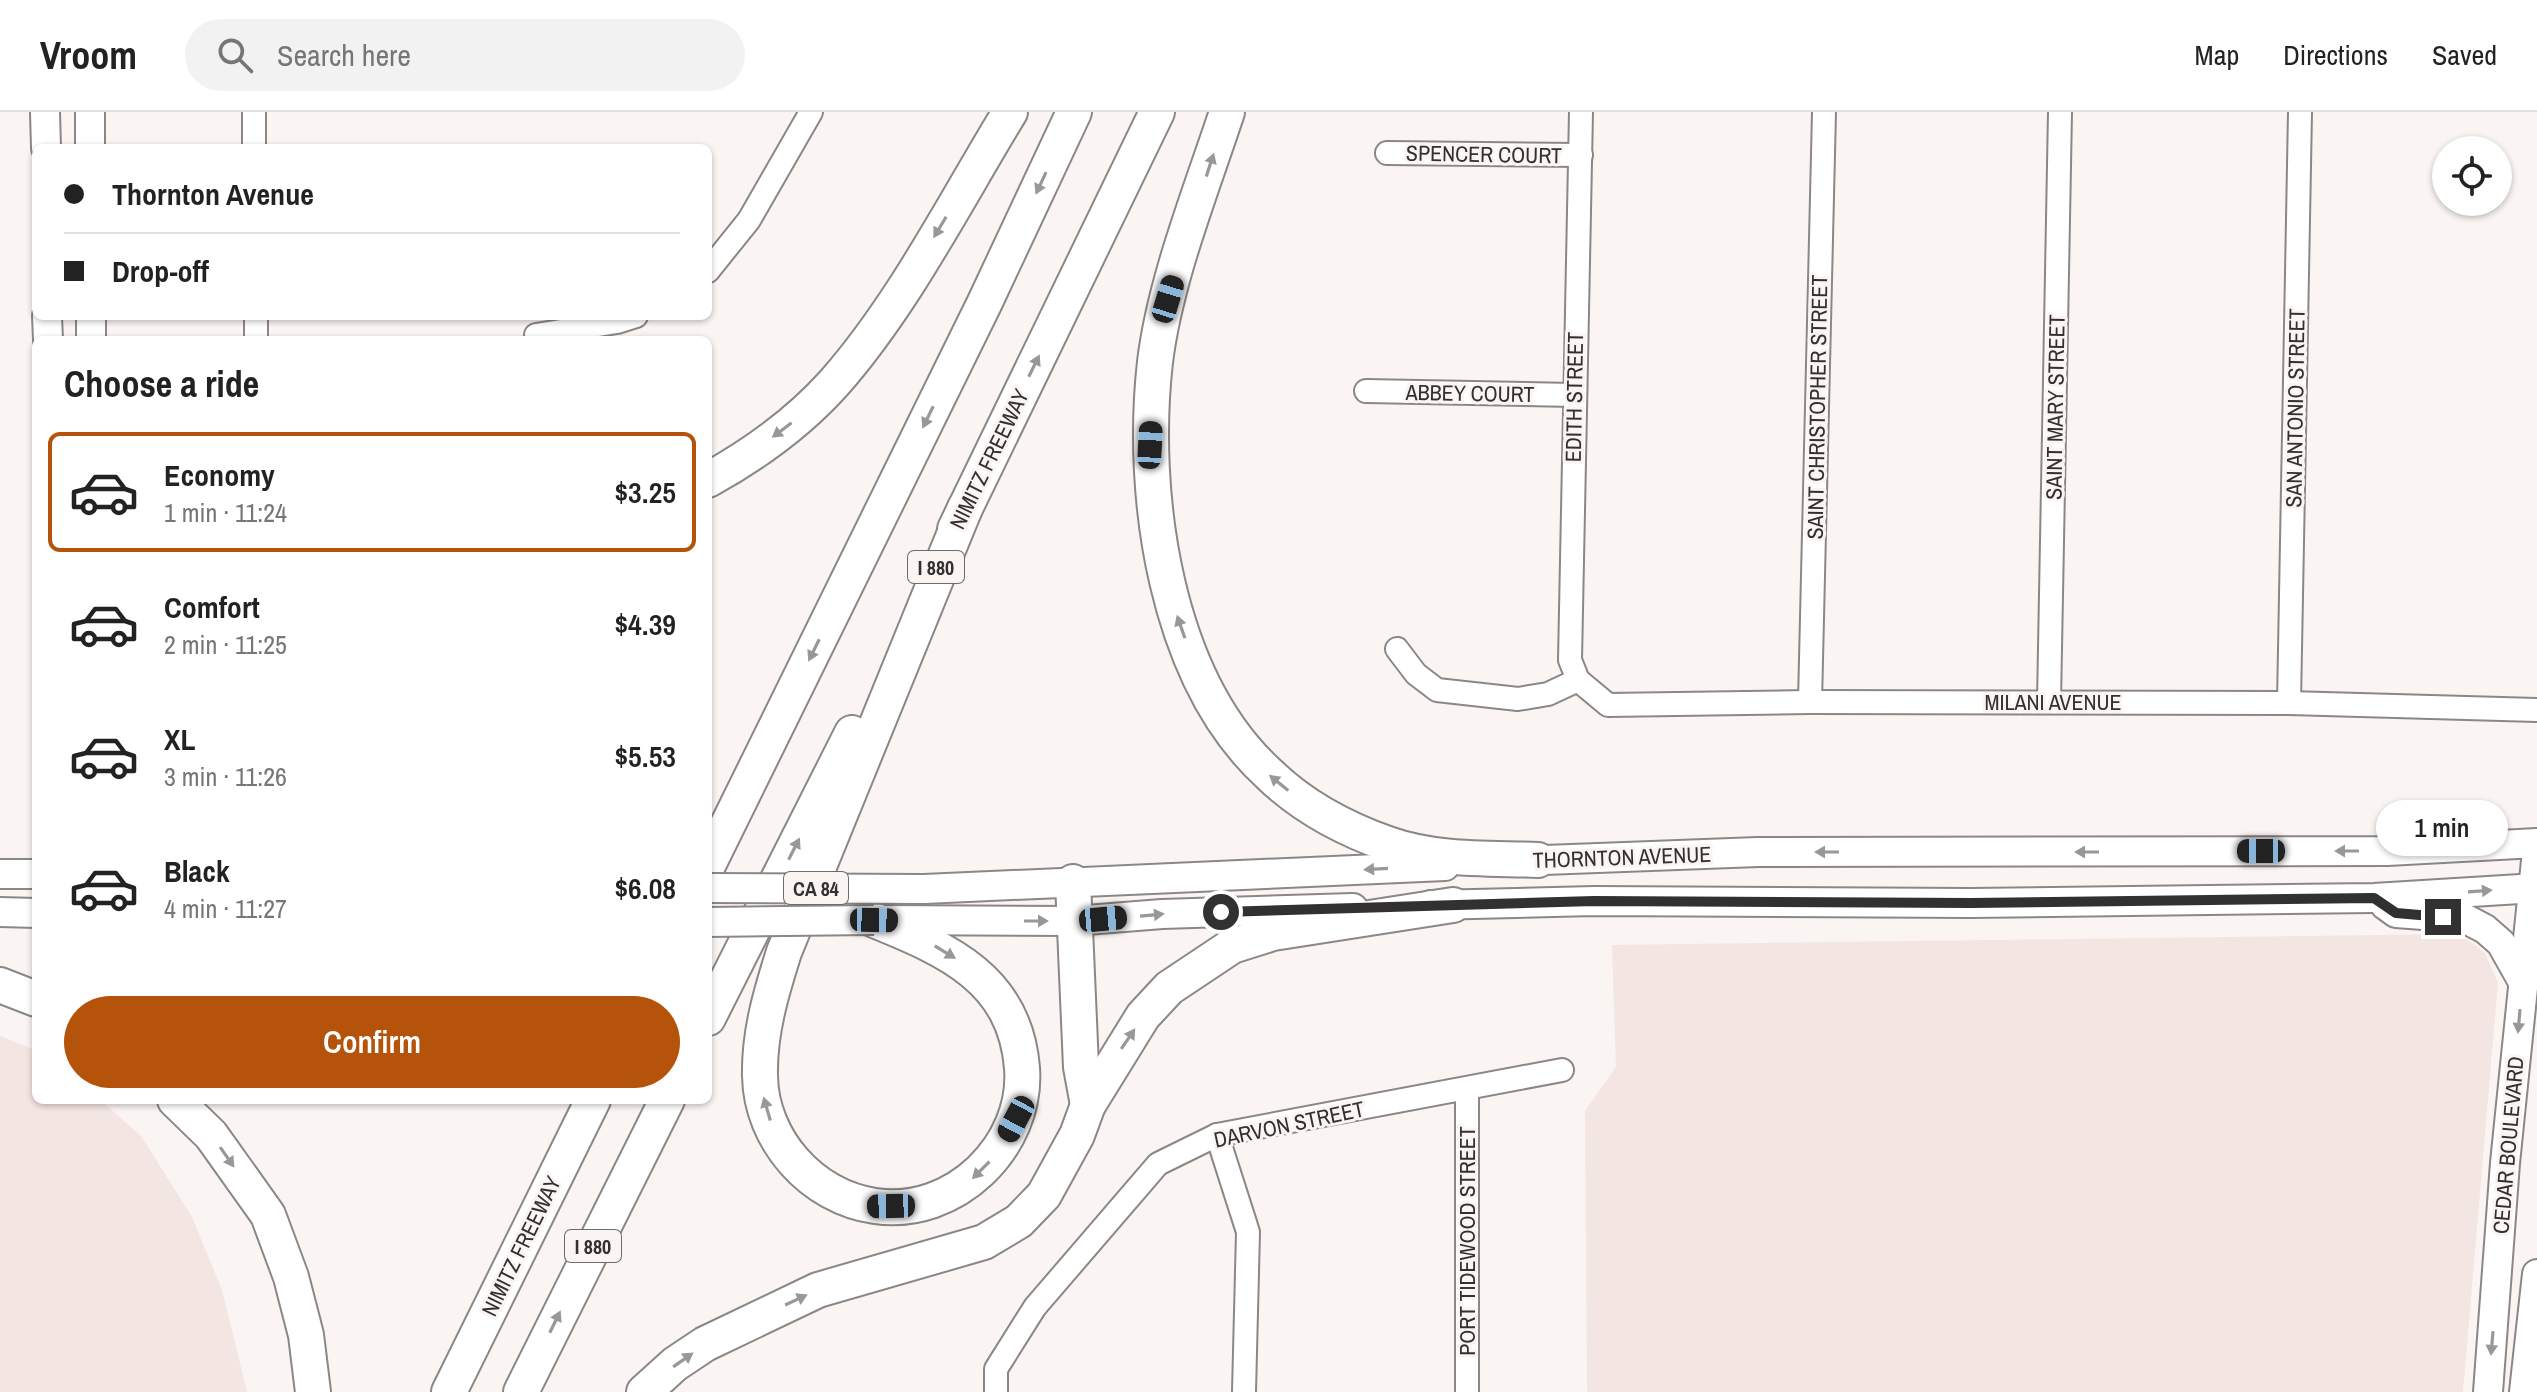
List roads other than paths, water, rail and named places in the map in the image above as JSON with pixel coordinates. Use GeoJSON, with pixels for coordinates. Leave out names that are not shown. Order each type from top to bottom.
{"type":"FeatureCollection","features":[{"type":"Feature","properties":{"kind":"highway"},"geometry":{"type":"LineString","coordinates":[[712,478],[793,422],[831,386],[865,346],[1010,112]]}},
{"type":"Feature","properties":{"kind":"highway"},"geometry":{"type":"LineString","coordinates":[[712,857],[985,302],[1074,112]]}},
{"type":"Feature","properties":{"kind":"highway","name":"NIMITZ FREEWAY"},"geometry":{"type":"LineString","coordinates":[[712,1010],[965,508],[1157,112]]}},
{"type":"Feature","properties":{"kind":"highway"},"geometry":{"type":"LineString","coordinates":[[1227,112],[1168,299],[1156,359],[1152,401],[1152,499],[1171,599],[1189,650],[1212,699],[1239,741],[1268,774],[1304,803],[1344,825],[1389,844],[1437,857],[1538,860]]}},
{"type":"Feature","properties":{"kind":"highway"},"geometry":{"type":"LineString","coordinates":[[874,920],[947,951],[980,977],[1005,1009],[1020,1045],[1023,1083],[1016,1119],[998,1153],[973,1179],[943,1195],[908,1206],[875,1206],[839,1195],[798,1167],[783,1149],[766,1114],[760,1079],[762,1038],[769,999],[784,952],[965,508]]}},
{"type":"Feature","properties":{"kind":"highway"},"geometry":{"type":"LineString","coordinates":[[1073,882],[1081,1067],[1088,1105]]}},
{"type":"Feature","properties":{"kind":"highway"},"geometry":{"type":"LineString","coordinates":[[644,1392],[675,1364],[705,1344],[818,1290],[984,1242],[1019,1221],[1044,1195],[1077,1135],[1088,1105],[1143,1016],[1169,988],[1232,946],[1273,933],[1453,905]]}},
{"type":"Feature","properties":{"kind":"highway"},"geometry":{"type":"LineString","coordinates":[[0,985],[32,997]]}},
{"type":"Feature","properties":{"kind":"highway"},"geometry":{"type":"LineString","coordinates":[[179,1104],[211,1135],[268,1215],[291,1277],[306,1335],[313,1392]]}},
{"type":"Feature","properties":{"kind":"highway"},"geometry":{"type":"LineString","coordinates":[[506,1277],[571,1104]]}},
{"type":"Feature","properties":{"kind":"highway","name":"NIMITZ FREEWAY"},"geometry":{"type":"LineString","coordinates":[[449,1392],[591,1104]]}},
{"type":"Feature","properties":{"kind":"highway","name":"I 880"},"geometry":{"type":"LineString","coordinates":[[521,1392],[665,1104]]}},
{"type":"Feature","properties":{"kind":"main road"},"geometry":{"type":"LineString","coordinates":[[45,112],[46,144]]}},
{"type":"Feature","properties":{"kind":"main road"},"geometry":{"type":"LineString","coordinates":[[90,112],[90,144]]}},
{"type":"Feature","properties":{"kind":"main road","name":"THORNTON AVENUE"},"geometry":{"type":"LineString","coordinates":[[712,888],[924,889],[1758,852],[2387,851],[2537,843]]}},
{"type":"Feature","properties":{"kind":"main road","name":"CEDAR BOULEVARD"},"geometry":{"type":"LineString","coordinates":[[2488,1392],[2537,851]]}},
{"type":"Feature","properties":{"kind":"main road"},"geometry":{"type":"LineString","coordinates":[[0,874],[32,874]]}},
{"type":"Feature","properties":{"kind":"main road","name":"THORNTON AVENUE"},"geometry":{"type":"LineString","coordinates":[[712,922],[1074,921],[1162,914],[1594,901],[1971,903],[2374,898],[2534,888]]}},
{"type":"Feature","properties":{"kind":"main road"},"geometry":{"type":"LineString","coordinates":[[2374,898],[2396,913],[2464,918],[2485,929],[2501,943],[2523,982]]}},
{"type":"Feature","properties":{"kind":"main road"},"geometry":{"type":"LineString","coordinates":[[0,912],[32,913]]}},
{"type":"Feature","properties":{"kind":"main road"},"geometry":{"type":"LineString","coordinates":[[2524,1392],[2537,1274]]}},
{"type":"Feature","properties":{"kind":"street"},"geometry":{"type":"LineString","coordinates":[[254,112],[254,144]]}},
{"type":"Feature","properties":{"kind":"street","name":"EDITH STREET"},"geometry":{"type":"LineString","coordinates":[[1578,680],[1570,660],[1581,112]]}},
{"type":"Feature","properties":{"kind":"street","name":"SAINT CHRISTOPHER STREET"},"geometry":{"type":"LineString","coordinates":[[1810,702],[1824,112]]}},
{"type":"Feature","properties":{"kind":"street","name":"SAINT MARY STREET"},"geometry":{"type":"LineString","coordinates":[[2049,702],[2060,112]]}},
{"type":"Feature","properties":{"kind":"street","name":"SAN ANTONIO STREET"},"geometry":{"type":"LineString","coordinates":[[2289,703],[2300,112]]}},
{"type":"Feature","properties":{"kind":"street"},"geometry":{"type":"LineString","coordinates":[[712,266],[749,220],[802,115]]}},
{"type":"Feature","properties":{"kind":"street","name":"SPENCER COURT"},"geometry":{"type":"LineString","coordinates":[[1387,153],[1581,155]]}},
{"type":"Feature","properties":{"kind":"street"},"geometry":{"type":"LineString","coordinates":[[536,335],[623,320]]}},
{"type":"Feature","properties":{"kind":"street","name":"ABBEY COURT"},"geometry":{"type":"LineString","coordinates":[[1366,391],[1574,395]]}},
{"type":"Feature","properties":{"kind":"street"},"geometry":{"type":"LineString","coordinates":[[1397,649],[1416,674],[1437,690],[1518,699],[1548,694],[1578,680]]}},
{"type":"Feature","properties":{"kind":"street","name":"MILANI AVENUE"},"geometry":{"type":"LineString","coordinates":[[1578,680],[1608,705],[1810,702],[2289,703],[2537,710]]}},
{"type":"Feature","properties":{"kind":"street","name":"DARVON STREET"},"geometry":{"type":"LineString","coordinates":[[996,1392],[996,1369],[1035,1307],[1158,1164],[1217,1135],[1562,1070]]}},
{"type":"Feature","properties":{"kind":"street","name":"PORT TIDEWOOD STREET"},"geometry":{"type":"LineString","coordinates":[[1467,1089],[1467,1392]]}},
{"type":"Feature","properties":{"kind":"street"},"geometry":{"type":"LineString","coordinates":[[1217,1135],[1248,1232],[1244,1392]]}}]}
